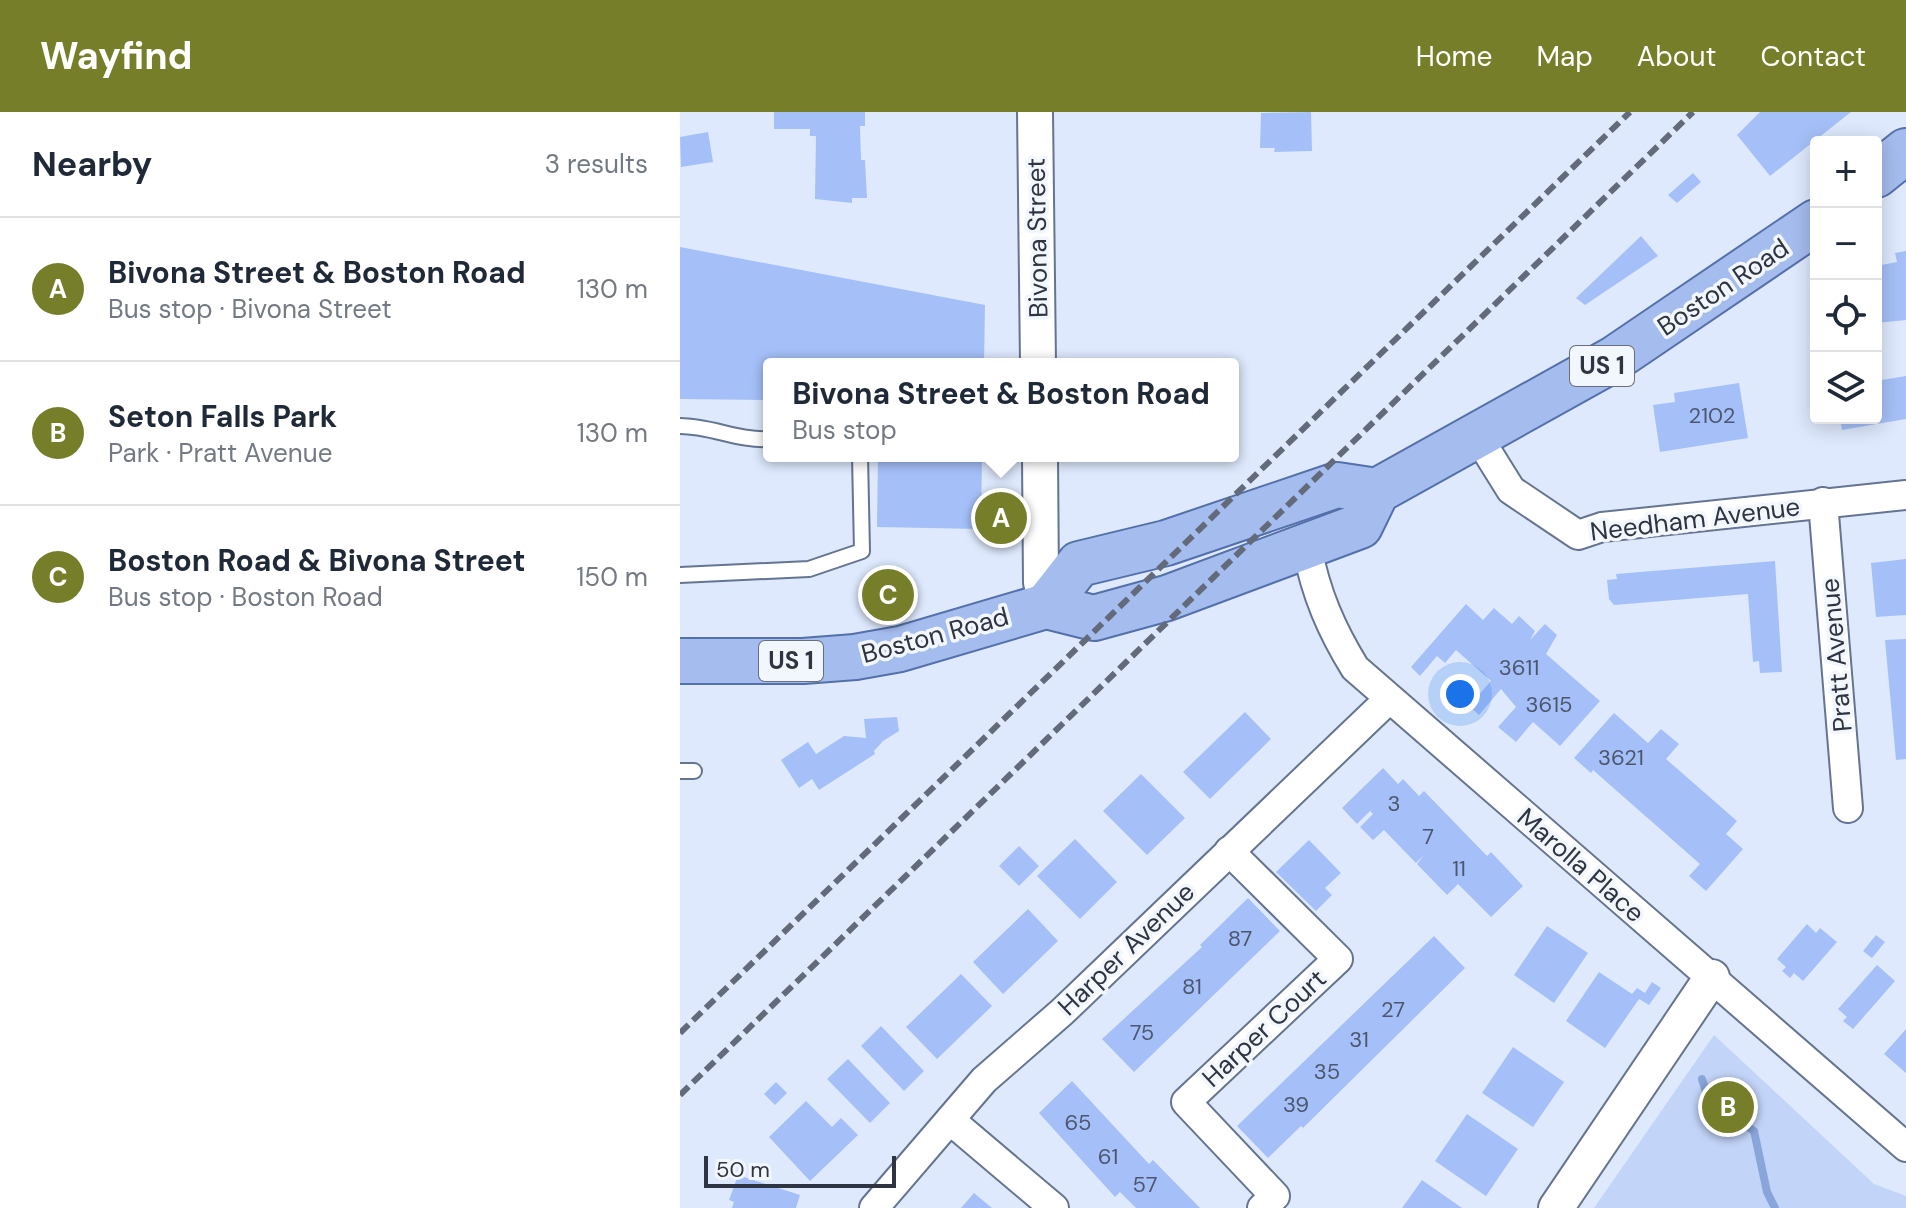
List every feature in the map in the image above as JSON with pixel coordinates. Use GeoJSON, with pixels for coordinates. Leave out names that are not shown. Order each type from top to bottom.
{"type":"FeatureCollection","features":[{"type":"Feature","properties":{"kind":"main road"},"geometry":{"type":"LineString","coordinates":[[1882,170],[1906,151]]}},
{"type":"Feature","properties":{"kind":"main road","name":"Boston Road"},"geometry":{"type":"LineString","coordinates":[[680,661],[803,661],[855,657],[900,649],[1046,606],[1094,618],[1167,598],[1307,548],[1360,526],[1377,491],[1478,437],[1647,338],[1810,226]]}},
{"type":"Feature","properties":{"kind":"main road","name":"Boston Road"},"geometry":{"type":"LineString","coordinates":[[1046,606],[1079,564],[1166,543],[1337,485],[1377,491]]}},
{"type":"Feature","properties":{"kind":"street","name":"Bivona Street"},"geometry":{"type":"LineString","coordinates":[[1035,112],[1038,358]]}},
{"type":"Feature","properties":{"kind":"street","name":"Needham Avenue"},"geometry":{"type":"LineString","coordinates":[[1478,437],[1511,490],[1578,535],[1602,527],[1906,495]]}},
{"type":"Feature","properties":{"kind":"street"},"geometry":{"type":"LineString","coordinates":[[1040,462],[1041,582],[1046,606]]}},
{"type":"Feature","properties":{"kind":"street","name":"Pratt Avenue"},"geometry":{"type":"LineString","coordinates":[[1823,502],[1848,808]]}},
{"type":"Feature","properties":{"kind":"street","name":"Marolla Place"},"geometry":{"type":"LineString","coordinates":[[1307,548],[1318,598],[1332,630],[1355,668],[1388,700],[1906,1147]]}},
{"type":"Feature","properties":{"kind":"street","name":"Harper Avenue"},"geometry":{"type":"LineString","coordinates":[[874,1208],[984,1080],[1062,1012],[1388,700]]}},
{"type":"Feature","properties":{"kind":"street","name":"Harper Court"},"geometry":{"type":"LineString","coordinates":[[1229,851],[1338,959],[1186,1102],[1275,1196],[1262,1208]]}},
{"type":"Feature","properties":{"kind":"street"},"geometry":{"type":"LineString","coordinates":[[1556,1208],[1712,977]]}},
{"type":"Feature","properties":{"kind":"street"},"geometry":{"type":"LineString","coordinates":[[950,1120],[1054,1208]]}},
{"type":"Feature","properties":{"kind":"lane"},"geometry":{"type":"LineString","coordinates":[[680,426],[700,426],[763,439]]}},
{"type":"Feature","properties":{"kind":"lane"},"geometry":{"type":"LineString","coordinates":[[680,575],[809,569],[862,551],[860,462]]}},
{"type":"Feature","properties":{"kind":"shaded area"},"geometry":{"type":"Polygon","coordinates":[[[1714,1035],[1874,1184],[1906,1196],[1906,1208],[1594,1208],[1714,1035]]]}},
{"type":"Feature","properties":{"kind":"building"},"geometry":{"type":"Polygon","coordinates":[[[774,112],[865,112],[865,126],[860,126],[867,198],[852,198],[852,203],[815,199],[816,136],[810,136],[810,129],[774,129],[774,112]]]}},
{"type":"Feature","properties":{"kind":"building"},"geometry":{"type":"Polygon","coordinates":[[[1311,112],[1312,151],[1274,152],[1275,148],[1260,148],[1261,113],[1311,112]]]}},
{"type":"Feature","properties":{"kind":"building"},"geometry":{"type":"Polygon","coordinates":[[[1760,112],[1851,112],[1821,136],[1810,136],[1810,144],[1770,176],[1737,135],[1760,112]]]}},
{"type":"Feature","properties":{"kind":"building"},"geometry":{"type":"Polygon","coordinates":[[[708,132],[713,162],[681,167],[680,137],[708,132]]]}},
{"type":"Feature","properties":{"kind":"building"},"geometry":{"type":"Polygon","coordinates":[[[1693,173],[1701,182],[1677,203],[1668,195],[1693,173]]]}},
{"type":"Feature","properties":{"kind":"building"},"geometry":{"type":"Polygon","coordinates":[[[1641,236],[1658,256],[1585,305],[1576,298],[1641,236]]]}},
{"type":"Feature","properties":{"kind":"building"},"geometry":{"type":"Polygon","coordinates":[[[680,247],[985,305],[984,358],[763,358],[763,400],[680,399],[680,247]]]}},
{"type":"Feature","properties":{"kind":"building"},"geometry":{"type":"Polygon","coordinates":[[[1906,251],[1906,320],[1882,322],[1882,265],[1897,262],[1895,253],[1906,251]]]}},
{"type":"Feature","properties":{"kind":"building"},"geometry":{"type":"Polygon","coordinates":[[[1906,376],[1906,419],[1882,423],[1882,380],[1906,376]]]}},
{"type":"Feature","properties":{"kind":"building"},"geometry":{"type":"Polygon","coordinates":[[[1739,383],[1748,438],[1660,452],[1653,405],[1675,402],[1674,393],[1739,383]]]}},
{"type":"Feature","properties":{"kind":"building"},"geometry":{"type":"Polygon","coordinates":[[[1841,424],[1877,424],[1842,430],[1841,424]]]}},
{"type":"Feature","properties":{"kind":"building"},"geometry":{"type":"Polygon","coordinates":[[[878,462],[982,462],[981,529],[877,527],[878,462]]]}},
{"type":"Feature","properties":{"kind":"building"},"geometry":{"type":"Polygon","coordinates":[[[1906,559],[1906,615],[1876,617],[1871,563],[1906,559]]]}},
{"type":"Feature","properties":{"kind":"building"},"geometry":{"type":"Polygon","coordinates":[[[1775,561],[1782,672],[1760,673],[1759,661],[1753,662],[1748,594],[1614,605],[1609,599],[1607,580],[1617,579],[1616,574],[1775,561]]]}},
{"type":"Feature","properties":{"kind":"building"},"geometry":{"type":"Polygon","coordinates":[[[1466,604],[1483,620],[1494,608],[1512,624],[1519,616],[1535,631],[1530,640],[1545,624],[1557,635],[1546,654],[1600,701],[1560,746],[1533,722],[1516,742],[1498,727],[1516,707],[1501,689],[1479,715],[1469,706],[1491,681],[1456,650],[1445,663],[1437,656],[1420,676],[1411,667],[1466,604]]]}},
{"type":"Feature","properties":{"kind":"building"},"geometry":{"type":"Polygon","coordinates":[[[1906,639],[1906,759],[1896,760],[1885,640],[1906,639]]]}},
{"type":"Feature","properties":{"kind":"building"},"geometry":{"type":"Polygon","coordinates":[[[1245,712],[1271,739],[1210,799],[1183,772],[1245,712]]]}},
{"type":"Feature","properties":{"kind":"building"},"geometry":{"type":"Polygon","coordinates":[[[1614,713],[1648,743],[1661,729],[1679,744],[1666,759],[1737,821],[1726,834],[1743,849],[1706,891],[1689,876],[1700,864],[1593,770],[1591,773],[1574,758],[1614,713]]]}},
{"type":"Feature","properties":{"kind":"building"},"geometry":{"type":"Polygon","coordinates":[[[897,717],[899,731],[883,741],[874,751],[875,754],[819,790],[812,779],[799,788],[781,760],[808,742],[816,754],[844,736],[866,738],[864,719],[897,717]]]}},
{"type":"Feature","properties":{"kind":"building"},"geometry":{"type":"Polygon","coordinates":[[[1383,768],[1398,784],[1403,779],[1419,796],[1424,791],[1487,856],[1491,852],[1523,886],[1491,917],[1458,884],[1447,895],[1417,864],[1424,855],[1416,863],[1384,830],[1373,840],[1360,827],[1373,814],[1370,811],[1357,824],[1342,808],[1383,768]]]}},
{"type":"Feature","properties":{"kind":"building"},"geometry":{"type":"Polygon","coordinates":[[[1141,774],[1185,818],[1147,855],[1103,811],[1141,774]]]}},
{"type":"Feature","properties":{"kind":"building"},"geometry":{"type":"Polygon","coordinates":[[[1075,839],[1117,882],[1080,919],[1037,876],[1075,839]]]}},
{"type":"Feature","properties":{"kind":"building"},"geometry":{"type":"Polygon","coordinates":[[[1309,840],[1341,873],[1325,888],[1332,895],[1316,911],[1276,872],[1309,840]]]}},
{"type":"Feature","properties":{"kind":"building"},"geometry":{"type":"Polygon","coordinates":[[[1019,846],[1039,866],[1019,886],[999,866],[1019,846]]]}},
{"type":"Feature","properties":{"kind":"building"},"geometry":{"type":"Polygon","coordinates":[[[1248,898],[1280,931],[1134,1072],[1102,1039],[1202,947],[1200,945],[1248,898]]]}},
{"type":"Feature","properties":{"kind":"building"},"geometry":{"type":"Polygon","coordinates":[[[1028,909],[1058,941],[1003,994],[973,962],[1028,909]]]}},
{"type":"Feature","properties":{"kind":"building"},"geometry":{"type":"Polygon","coordinates":[[[1807,924],[1816,933],[1820,928],[1837,942],[1803,981],[1794,973],[1790,978],[1782,971],[1786,967],[1777,959],[1807,924]]]}},
{"type":"Feature","properties":{"kind":"building"},"geometry":{"type":"Polygon","coordinates":[[[1547,926],[1588,953],[1554,1003],[1514,975],[1547,926]]]}},
{"type":"Feature","properties":{"kind":"building"},"geometry":{"type":"Polygon","coordinates":[[[1876,935],[1885,942],[1872,958],[1863,951],[1876,935]]]}},
{"type":"Feature","properties":{"kind":"building"},"geometry":{"type":"Polygon","coordinates":[[[1434,936],[1465,968],[1303,1128],[1301,1126],[1268,1158],[1237,1126],[1434,936]]]}},
{"type":"Feature","properties":{"kind":"building"},"geometry":{"type":"Polygon","coordinates":[[[1877,965],[1895,981],[1853,1029],[1843,1021],[1847,1017],[1838,1009],[1877,965]]]}},
{"type":"Feature","properties":{"kind":"building"},"geometry":{"type":"Polygon","coordinates":[[[1599,972],[1632,994],[1637,988],[1645,993],[1652,982],[1661,988],[1649,1005],[1639,999],[1605,1048],[1566,1021],[1599,972]]]}},
{"type":"Feature","properties":{"kind":"building"},"geometry":{"type":"Polygon","coordinates":[[[961,974],[992,1006],[937,1059],[906,1027],[961,974]]]}},
{"type":"Feature","properties":{"kind":"building"},"geometry":{"type":"Polygon","coordinates":[[[881,1026],[924,1071],[904,1091],[861,1046],[881,1026]]]}},
{"type":"Feature","properties":{"kind":"building"},"geometry":{"type":"Polygon","coordinates":[[[1906,1029],[1906,1073],[1884,1054],[1906,1029]]]}},
{"type":"Feature","properties":{"kind":"building"},"geometry":{"type":"Polygon","coordinates":[[[1513,1047],[1564,1082],[1533,1127],[1482,1093],[1513,1047]]]}},
{"type":"Feature","properties":{"kind":"building"},"geometry":{"type":"Polygon","coordinates":[[[848,1059],[890,1103],[870,1123],[827,1079],[848,1059]]]}},
{"type":"Feature","properties":{"kind":"building"},"geometry":{"type":"Polygon","coordinates":[[[1072,1081],[1149,1164],[1153,1160],[1200,1208],[1136,1208],[1120,1192],[1115,1197],[1039,1113],[1072,1081]]]}},
{"type":"Feature","properties":{"kind":"building"},"geometry":{"type":"Polygon","coordinates":[[[776,1082],[787,1093],[775,1105],[764,1094],[776,1082]]]}},
{"type":"Feature","properties":{"kind":"building"},"geometry":{"type":"Polygon","coordinates":[[[806,1101],[832,1127],[841,1118],[858,1135],[810,1181],[769,1137],[806,1101]]]}},
{"type":"Feature","properties":{"kind":"building"},"geometry":{"type":"Polygon","coordinates":[[[1467,1114],[1518,1149],[1486,1196],[1435,1161],[1467,1114]]]}},
{"type":"Feature","properties":{"kind":"building"},"geometry":{"type":"Polygon","coordinates":[[[738,1175],[800,1195],[796,1208],[732,1208],[734,1202],[729,1200],[738,1175]]]}},
{"type":"Feature","properties":{"kind":"building"},"geometry":{"type":"Polygon","coordinates":[[[1422,1180],[1462,1208],[1402,1208],[1422,1180]]]}},
{"type":"Feature","properties":{"kind":"building"},"geometry":{"type":"Polygon","coordinates":[[[974,1193],[992,1208],[961,1208],[974,1193]]]}},
{"type":"Feature","properties":{"kind":"waterway"},"geometry":{"type":"LineString","coordinates":[[1702,1079],[1709,1101],[1754,1131],[1767,1192],[1775,1208]]}},
{"type":"Feature","properties":{"kind":"railway"},"geometry":{"type":"LineString","coordinates":[[680,1033],[1630,112]]}},
{"type":"Feature","properties":{"kind":"railway"},"geometry":{"type":"LineString","coordinates":[[680,1095],[1693,112]]}},
{"type":"Feature","properties":{"kind":"place","name":"Bivona Street & Boston Road"},"geometry":{"type":"Point","coordinates":[1001,518]}},
{"type":"Feature","properties":{"kind":"place","name":"Boston Road & Bivona Street"},"geometry":{"type":"Point","coordinates":[888,595]}},
{"type":"Feature","properties":{"kind":"place","name":"Seton Falls Park"},"geometry":{"type":"Point","coordinates":[1728,1107]}}]}
